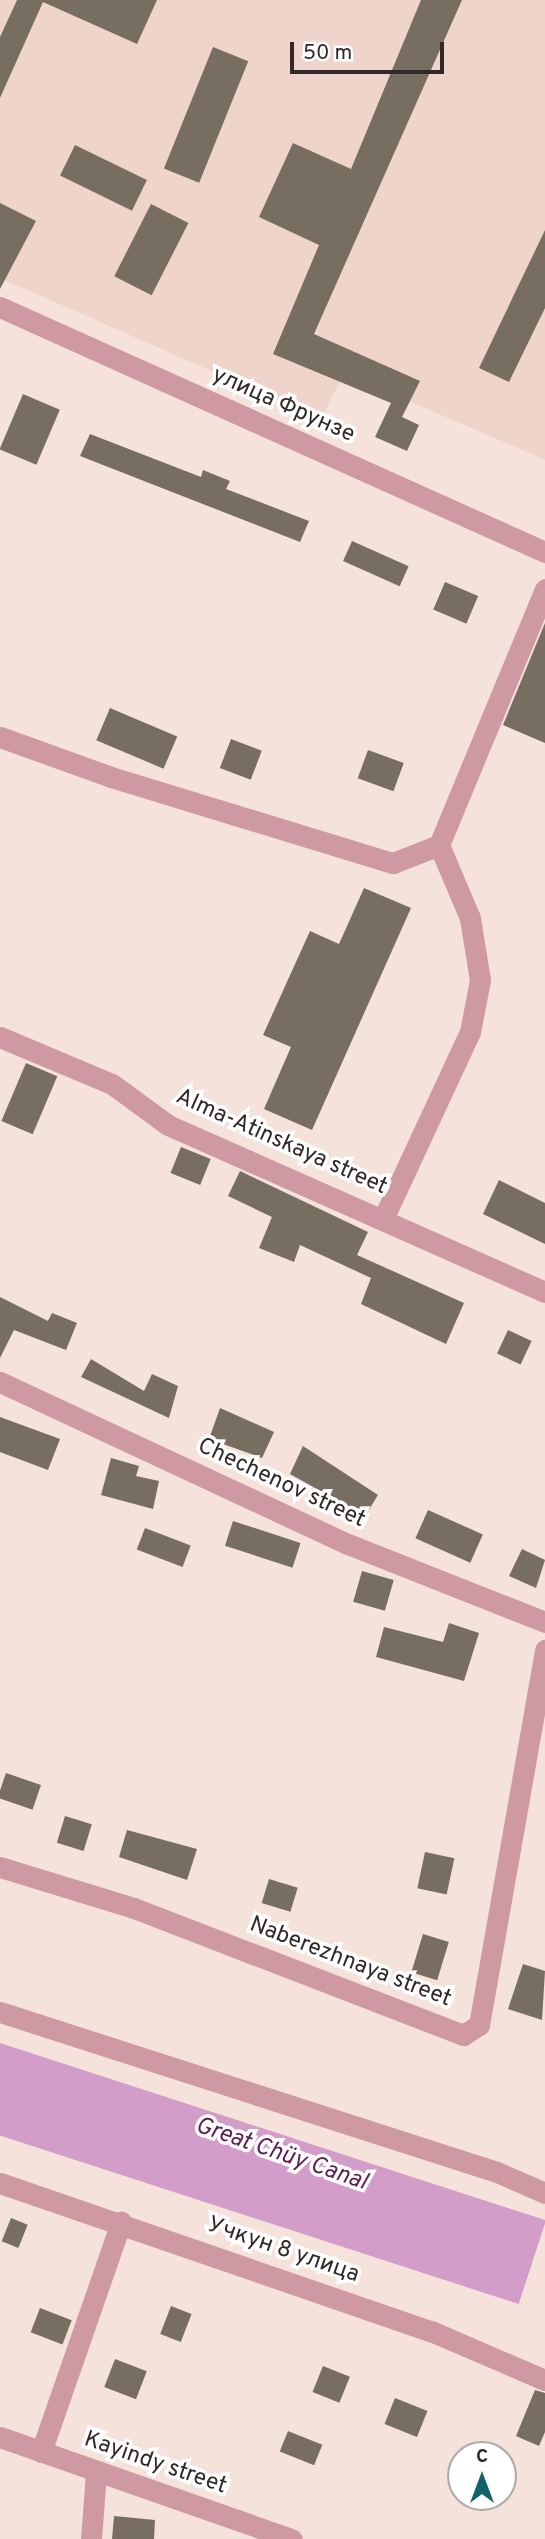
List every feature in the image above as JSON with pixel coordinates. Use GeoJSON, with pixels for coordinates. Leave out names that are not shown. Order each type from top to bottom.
{"type":"FeatureCollection","features":[{"type":"Feature","properties":{"kind":"street","name":"улица Фрунзе"},"geometry":{"type":"LineString","coordinates":[[0,307],[545,552]]}},
{"type":"Feature","properties":{"kind":"street"},"geometry":{"type":"LineString","coordinates":[[384,1216],[470,1032],[480,980],[470,918],[439,845],[545,589]]}},
{"type":"Feature","properties":{"kind":"street"},"geometry":{"type":"LineString","coordinates":[[0,737],[111,777],[393,863],[439,845]]}},
{"type":"Feature","properties":{"kind":"street","name":"Alma-Atinskaya street"},"geometry":{"type":"LineString","coordinates":[[0,1037],[112,1084],[168,1125],[384,1216],[545,1292]]}},
{"type":"Feature","properties":{"kind":"street","name":"Chechenov street"},"geometry":{"type":"LineString","coordinates":[[0,1382],[348,1544],[545,1622]]}},
{"type":"Feature","properties":{"kind":"street","name":"Naberezhnaya street"},"geometry":{"type":"LineString","coordinates":[[0,1867],[134,1908],[463,2035],[479,2025],[545,1650]]}},
{"type":"Feature","properties":{"kind":"street"},"geometry":{"type":"LineString","coordinates":[[0,2012],[496,2172],[545,2193]]}},
{"type":"Feature","properties":{"kind":"street","name":"Учкун 8 улица"},"geometry":{"type":"LineString","coordinates":[[0,2183],[121,2222],[431,2331],[545,2380]]}},
{"type":"Feature","properties":{"kind":"street"},"geometry":{"type":"LineString","coordinates":[[41,2452],[121,2222]]}},
{"type":"Feature","properties":{"kind":"street","name":"Kayindy street"},"geometry":{"type":"LineString","coordinates":[[0,2437],[292,2539]]}},
{"type":"Feature","properties":{"kind":"street"},"geometry":{"type":"LineString","coordinates":[[91,2539],[96,2472]]}},
{"type":"Feature","properties":{"kind":"shaded area"},"geometry":{"type":"Polygon","coordinates":[[[0,0],[545,0],[545,460],[344,373],[321,419],[0,278],[0,0]]]}},
{"type":"Feature","properties":{"kind":"water","name":"Great Chüy Canal"},"geometry":{"type":"Polygon","coordinates":[[[0,2043],[545,2220],[519,2304],[0,2136],[0,2043]]]}},
{"type":"Feature","properties":{"kind":"building"},"geometry":{"type":"Polygon","coordinates":[[[17,0],[157,0],[137,44],[43,2],[0,98],[0,37],[17,0]]]}},
{"type":"Feature","properties":{"kind":"building"},"geometry":{"type":"Polygon","coordinates":[[[421,0],[462,0],[314,334],[420,381],[402,417],[419,425],[407,451],[375,437],[391,403],[273,354],[319,245],[259,217],[293,143],[351,169],[421,0]]]}},
{"type":"Feature","properties":{"kind":"building"},"geometry":{"type":"Polygon","coordinates":[[[213,47],[248,61],[199,183],[164,168],[213,47]]]}},
{"type":"Feature","properties":{"kind":"building"},"geometry":{"type":"Polygon","coordinates":[[[75,145],[147,180],[132,211],[60,176],[75,145]]]}},
{"type":"Feature","properties":{"kind":"building"},"geometry":{"type":"Polygon","coordinates":[[[0,203],[36,221],[0,289],[0,203]]]}},
{"type":"Feature","properties":{"kind":"building"},"geometry":{"type":"Polygon","coordinates":[[[151,204],[188,223],[152,295],[114,276],[151,204]]]}},
{"type":"Feature","properties":{"kind":"building"},"geometry":{"type":"Polygon","coordinates":[[[545,230],[545,308],[509,382],[479,368],[545,230]]]}},
{"type":"Feature","properties":{"kind":"building"},"geometry":{"type":"Polygon","coordinates":[[[23,394],[60,410],[36,465],[0,449],[23,394]]]}},
{"type":"Feature","properties":{"kind":"building"},"geometry":{"type":"Polygon","coordinates":[[[90,434],[201,477],[203,470],[230,481],[226,489],[309,521],[300,542],[80,456],[90,434]]]}},
{"type":"Feature","properties":{"kind":"building"},"geometry":{"type":"Polygon","coordinates":[[[352,541],[409,566],[400,586],[343,561],[352,541]]]}},
{"type":"Feature","properties":{"kind":"building"},"geometry":{"type":"Polygon","coordinates":[[[445,582],[478,596],[466,624],[433,610],[445,582]]]}},
{"type":"Feature","properties":{"kind":"building"},"geometry":{"type":"Polygon","coordinates":[[[545,623],[545,743],[503,725],[545,623]]]}},
{"type":"Feature","properties":{"kind":"building"},"geometry":{"type":"Polygon","coordinates":[[[110,708],[177,737],[164,769],[96,740],[110,708]]]}},
{"type":"Feature","properties":{"kind":"building"},"geometry":{"type":"Polygon","coordinates":[[[231,739],[262,751],[251,780],[220,768],[231,739]]]}},
{"type":"Feature","properties":{"kind":"building"},"geometry":{"type":"Polygon","coordinates":[[[368,750],[404,763],[393,791],[358,778],[368,750]]]}},
{"type":"Feature","properties":{"kind":"building"},"geometry":{"type":"Polygon","coordinates":[[[364,888],[411,908],[312,1130],[264,1109],[291,1047],[263,1035],[310,931],[339,944],[364,888]]]}},
{"type":"Feature","properties":{"kind":"building"},"geometry":{"type":"Polygon","coordinates":[[[26,1063],[57,1076],[33,1134],[1,1121],[26,1063]]]}},
{"type":"Feature","properties":{"kind":"building"},"geometry":{"type":"Polygon","coordinates":[[[181,1147],[211,1159],[200,1185],[171,1173],[181,1147]]]}},
{"type":"Feature","properties":{"kind":"building"},"geometry":{"type":"Polygon","coordinates":[[[240,1171],[368,1232],[357,1255],[464,1303],[446,1344],[361,1304],[371,1278],[300,1245],[294,1262],[259,1248],[272,1217],[228,1196],[240,1171]]]}},
{"type":"Feature","properties":{"kind":"building"},"geometry":{"type":"Polygon","coordinates":[[[499,1180],[545,1203],[545,1244],[483,1214],[499,1180]]]}},
{"type":"Feature","properties":{"kind":"building"},"geometry":{"type":"Polygon","coordinates":[[[0,1297],[48,1321],[52,1313],[77,1323],[66,1350],[14,1330],[0,1358],[0,1297]]]}},
{"type":"Feature","properties":{"kind":"building"},"geometry":{"type":"Polygon","coordinates":[[[508,1330],[532,1341],[521,1365],[497,1354],[508,1330]]]}},
{"type":"Feature","properties":{"kind":"building"},"geometry":{"type":"Polygon","coordinates":[[[91,1359],[144,1391],[152,1374],[178,1386],[169,1418],[81,1377],[91,1359]]]}},
{"type":"Feature","properties":{"kind":"building"},"geometry":{"type":"Polygon","coordinates":[[[220,1408],[274,1432],[262,1458],[209,1439],[220,1408]]]}},
{"type":"Feature","properties":{"kind":"building"},"geometry":{"type":"Polygon","coordinates":[[[0,1417],[60,1439],[48,1470],[0,1452],[0,1417]]]}},
{"type":"Feature","properties":{"kind":"building"},"geometry":{"type":"Polygon","coordinates":[[[303,1446],[378,1495],[365,1516],[290,1474],[303,1446]]]}},
{"type":"Feature","properties":{"kind":"building"},"geometry":{"type":"Polygon","coordinates":[[[111,1458],[139,1466],[136,1476],[159,1481],[153,1509],[101,1495],[111,1458]]]}},
{"type":"Feature","properties":{"kind":"building"},"geometry":{"type":"Polygon","coordinates":[[[428,1510],[483,1534],[470,1563],[415,1538],[428,1510]]]}},
{"type":"Feature","properties":{"kind":"building"},"geometry":{"type":"Polygon","coordinates":[[[233,1521],[301,1543],[292,1568],[225,1546],[233,1521]]]}},
{"type":"Feature","properties":{"kind":"building"},"geometry":{"type":"Polygon","coordinates":[[[145,1528],[191,1546],[183,1567],[137,1549],[145,1528]]]}},
{"type":"Feature","properties":{"kind":"building"},"geometry":{"type":"Polygon","coordinates":[[[522,1549],[545,1560],[536,1588],[509,1576],[522,1549]]]}},
{"type":"Feature","properties":{"kind":"building"},"geometry":{"type":"Polygon","coordinates":[[[362,1571],[394,1580],[385,1611],[353,1602],[362,1571]]]}},
{"type":"Feature","properties":{"kind":"building"},"geometry":{"type":"Polygon","coordinates":[[[449,1623],[479,1633],[464,1681],[376,1657],[384,1627],[443,1642],[449,1623]]]}},
{"type":"Feature","properties":{"kind":"building"},"geometry":{"type":"Polygon","coordinates":[[[6,1773],[41,1785],[33,1810],[0,1798],[6,1773]]]}},
{"type":"Feature","properties":{"kind":"building"},"geometry":{"type":"Polygon","coordinates":[[[65,1816],[92,1824],[84,1851],[57,1843],[65,1816]]]}},
{"type":"Feature","properties":{"kind":"building"},"geometry":{"type":"Polygon","coordinates":[[[127,1830],[197,1849],[187,1880],[119,1857],[127,1830]]]}},
{"type":"Feature","properties":{"kind":"building"},"geometry":{"type":"Polygon","coordinates":[[[425,1852],[454,1858],[447,1894],[417,1888],[425,1852]]]}},
{"type":"Feature","properties":{"kind":"building"},"geometry":{"type":"Polygon","coordinates":[[[269,1879],[298,1888],[290,1912],[262,1903],[269,1879]]]}},
{"type":"Feature","properties":{"kind":"building"},"geometry":{"type":"Polygon","coordinates":[[[423,1934],[449,1942],[437,1980],[411,1972],[423,1934]]]}},
{"type":"Feature","properties":{"kind":"building"},"geometry":{"type":"Polygon","coordinates":[[[523,1964],[545,1971],[542,2020],[508,2009],[523,1964]]]}},
{"type":"Feature","properties":{"kind":"building"},"geometry":{"type":"Polygon","coordinates":[[[11,2218],[28,2225],[18,2248],[2,2241],[11,2218]]]}},
{"type":"Feature","properties":{"kind":"building"},"geometry":{"type":"Polygon","coordinates":[[[171,2306],[192,2314],[181,2342],[160,2334],[171,2306]]]}},
{"type":"Feature","properties":{"kind":"building"},"geometry":{"type":"Polygon","coordinates":[[[40,2308],[72,2320],[62,2344],[31,2332],[40,2308]]]}},
{"type":"Feature","properties":{"kind":"building"},"geometry":{"type":"Polygon","coordinates":[[[115,2359],[147,2371],[136,2399],[104,2387],[115,2359]]]}},
{"type":"Feature","properties":{"kind":"building"},"geometry":{"type":"Polygon","coordinates":[[[323,2366],[350,2377],[339,2403],[313,2392],[323,2366]]]}},
{"type":"Feature","properties":{"kind":"building"},"geometry":{"type":"Polygon","coordinates":[[[535,2390],[545,2393],[545,2432],[539,2446],[516,2436],[535,2390]]]}},
{"type":"Feature","properties":{"kind":"building"},"geometry":{"type":"Polygon","coordinates":[[[395,2398],[427,2411],[417,2437],[385,2424],[395,2398]]]}},
{"type":"Feature","properties":{"kind":"building"},"geometry":{"type":"Polygon","coordinates":[[[288,2431],[322,2445],[314,2465],[280,2451],[288,2431]]]}},
{"type":"Feature","properties":{"kind":"building"},"geometry":{"type":"Polygon","coordinates":[[[114,2516],[155,2520],[154,2539],[112,2539],[114,2516]]]}}]}
